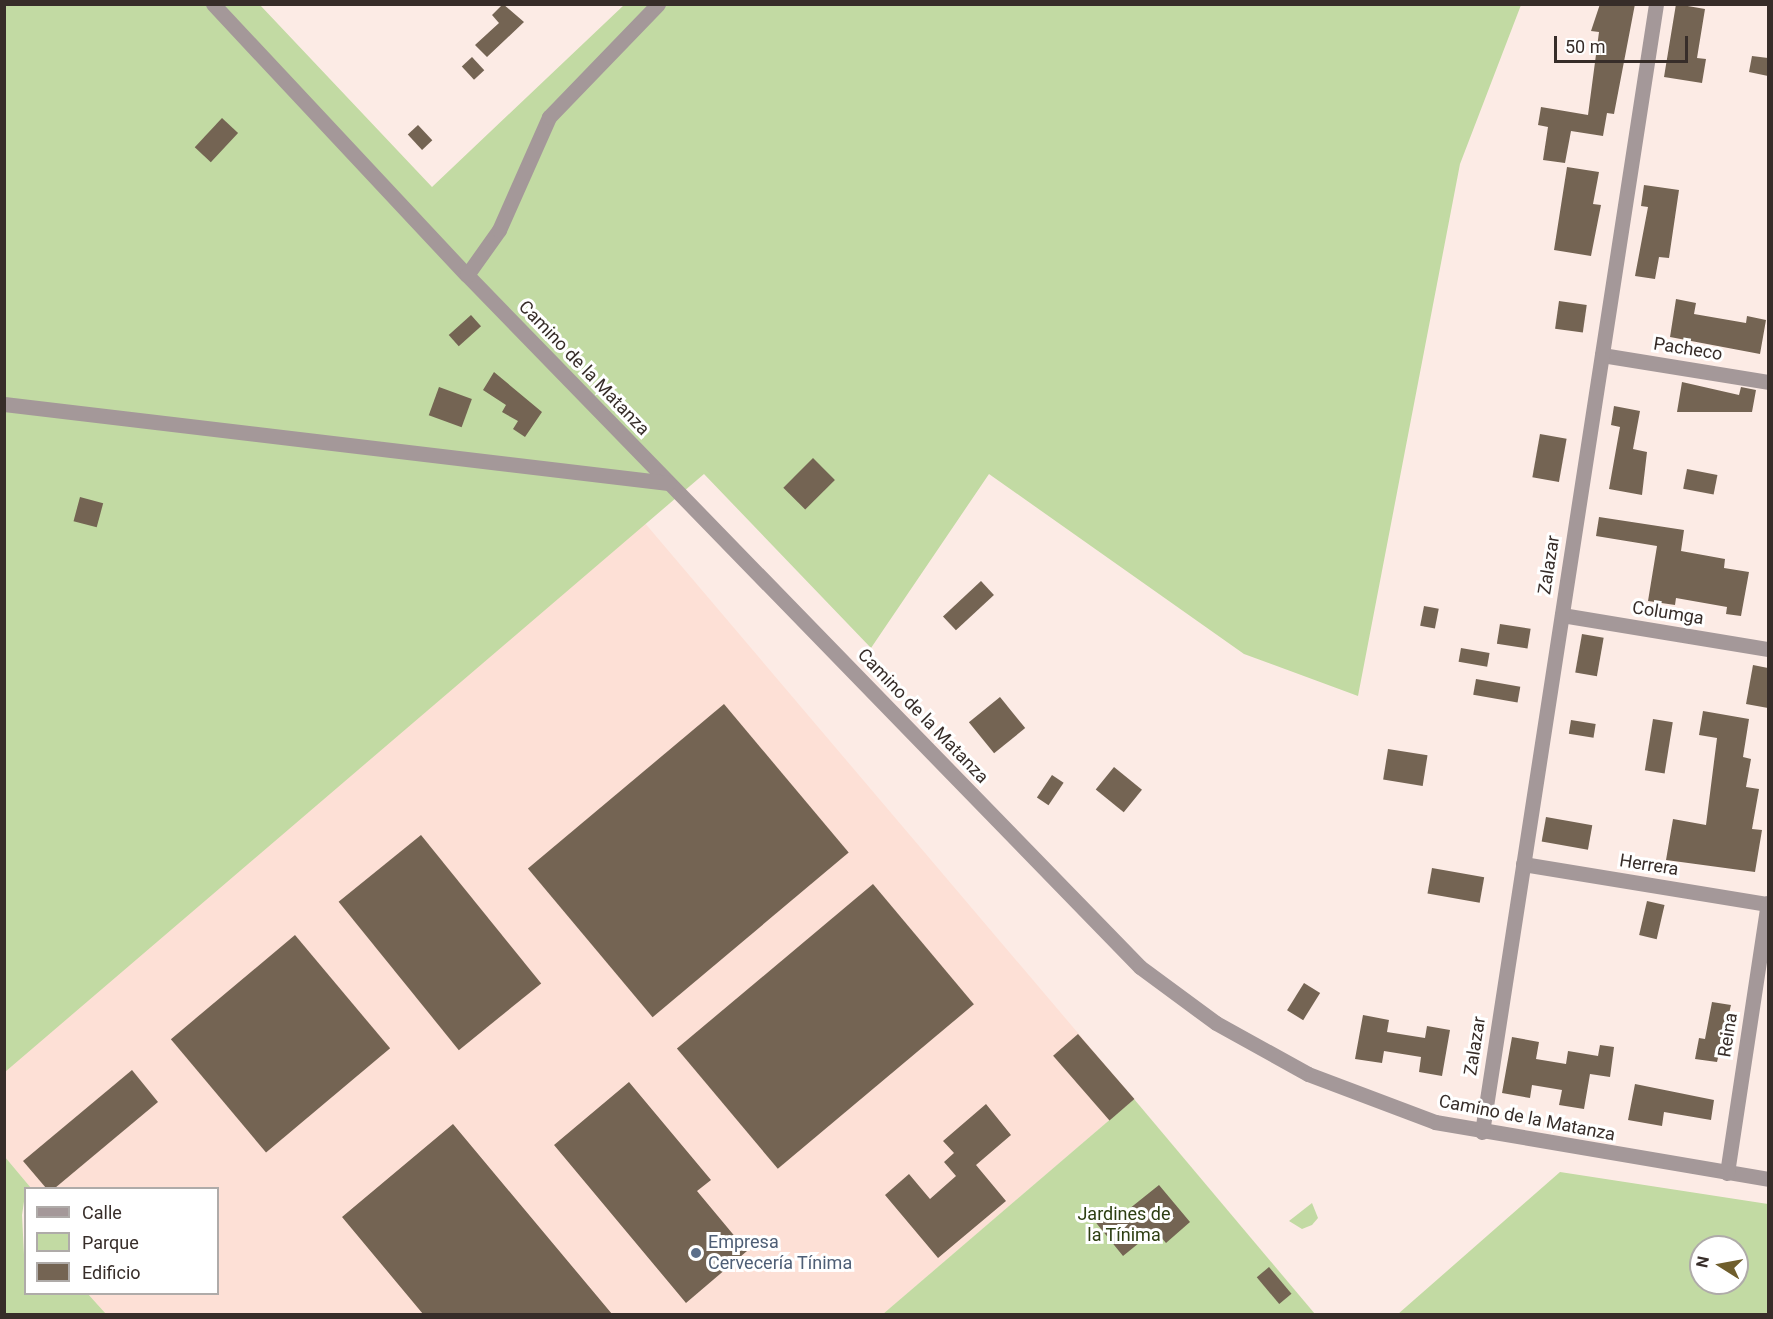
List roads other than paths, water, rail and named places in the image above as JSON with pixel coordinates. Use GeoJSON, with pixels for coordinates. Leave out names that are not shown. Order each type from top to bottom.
{"type":"FeatureCollection","features":[{"type":"Feature","properties":{"kind":"street","name":"Camino de la Matanza"},"geometry":{"type":"LineString","coordinates":[[213,4],[467,275],[1140,967],[1216,1023],[1308,1074],[1436,1122],[1482,1132],[1768,1179]]}},
{"type":"Feature","properties":{"kind":"street"},"geometry":{"type":"LineString","coordinates":[[467,275],[499,230],[549,117],[658,4]]}},
{"type":"Feature","properties":{"kind":"street","name":"Zalazar"},"geometry":{"type":"LineString","coordinates":[[1482,1132],[1656,4]]}},
{"type":"Feature","properties":{"kind":"street","name":"Pacheco"},"geometry":{"type":"LineString","coordinates":[[1602,355],[1768,382]]}},
{"type":"Feature","properties":{"kind":"street"},"geometry":{"type":"LineString","coordinates":[[4,404],[668,483]]}},
{"type":"Feature","properties":{"kind":"street","name":"Columga"},"geometry":{"type":"LineString","coordinates":[[1562,615],[1768,649]]}},
{"type":"Feature","properties":{"kind":"street","name":"Herrera"},"geometry":{"type":"LineString","coordinates":[[1523,864],[1768,904]]}},
{"type":"Feature","properties":{"kind":"street","name":"Reina"},"geometry":{"type":"LineString","coordinates":[[1727,1173],[1768,904]]}},
{"type":"Feature","properties":{"kind":"place","name":"Empresa Cervecería Tínima"},"geometry":{"type":"Point","coordinates":[696,1253]}},
{"type":"Feature","properties":{"kind":"park label","name":"Jardines de la Tínima"},"geometry":{"type":"Point","coordinates":[1124,1225]}}]}
